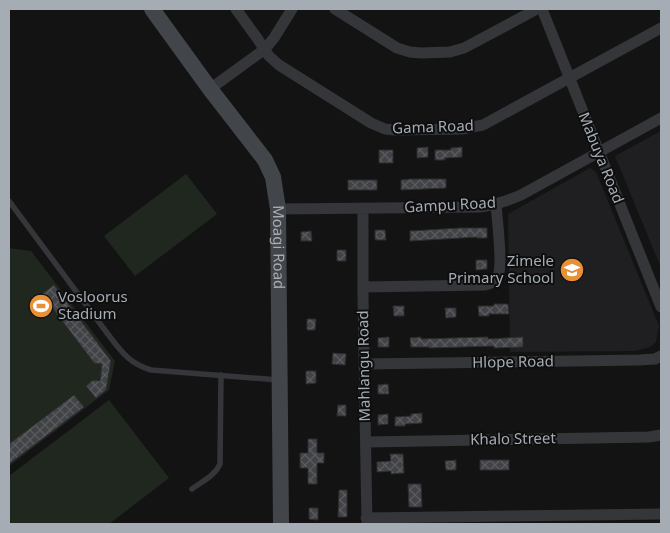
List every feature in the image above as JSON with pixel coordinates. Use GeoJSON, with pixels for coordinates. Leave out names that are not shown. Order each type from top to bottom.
{"type":"FeatureCollection","features":[{"type":"Feature","properties":{"kind":"street","name":"Moagi Road"},"geometry":{"type":"LineString","coordinates":[[152,9],[210,89],[259,151],[269,167],[275,186],[278,209],[281,524]]}},
{"type":"Feature","properties":{"kind":"street","name":"Gama Road"},"geometry":{"type":"LineString","coordinates":[[236,9],[269,56],[279,65],[371,123],[390,130],[462,129],[489,122],[661,28]]}},
{"type":"Feature","properties":{"kind":"street"},"geometry":{"type":"LineString","coordinates":[[210,89],[264,49],[274,38],[292,9]]}},
{"type":"Feature","properties":{"kind":"street"},"geometry":{"type":"LineString","coordinates":[[335,9],[397,48],[421,53],[450,52],[464,48],[537,9]]}},
{"type":"Feature","properties":{"kind":"street","name":"Mabuya Road"},"geometry":{"type":"LineString","coordinates":[[542,9],[661,307]]}},
{"type":"Feature","properties":{"kind":"street","name":"Gampu Road"},"geometry":{"type":"LineString","coordinates":[[278,209],[480,207],[496,205],[521,195],[661,118]]}},
{"type":"Feature","properties":{"kind":"street"},"geometry":{"type":"LineString","coordinates":[[363,287],[485,285],[491,283],[500,273],[496,205]]}},
{"type":"Feature","properties":{"kind":"street","name":"Mahlangu Road"},"geometry":{"type":"LineString","coordinates":[[363,208],[367,521]]}},
{"type":"Feature","properties":{"kind":"street","name":"Hlope Road"},"geometry":{"type":"LineString","coordinates":[[364,364],[639,360],[655,359],[661,356]]}},
{"type":"Feature","properties":{"kind":"street","name":"Khalo Street"},"geometry":{"type":"LineString","coordinates":[[366,442],[649,437],[661,435]]}},
{"type":"Feature","properties":{"kind":"street"},"geometry":{"type":"LineString","coordinates":[[367,521],[661,514]]}},
{"type":"Feature","properties":{"kind":"lane"},"geometry":{"type":"LineString","coordinates":[[9,200],[110,337],[131,361],[140,367],[151,370],[279,380]]}},
{"type":"Feature","properties":{"kind":"lane"},"geometry":{"type":"LineString","coordinates":[[192,488],[214,474],[220,464],[221,375]]}},
{"type":"Feature","properties":{"kind":"shaded area"},"geometry":{"type":"Polygon","coordinates":[[[661,131],[661,268],[615,156],[661,131]]]}},
{"type":"Feature","properties":{"kind":"shaded area","name":"Zimele Primary School"},"geometry":{"type":"Polygon","coordinates":[[[590,168],[596,172],[659,326],[656,342],[650,347],[636,351],[510,352],[508,214],[590,168]]]}},
{"type":"Feature","properties":{"kind":"shaded area"},"geometry":{"type":"Polygon","coordinates":[[[186,174],[217,214],[135,276],[104,236],[186,174]]]}},
{"type":"Feature","properties":{"kind":"shaded area","name":"Vosloorus Stadium"},"geometry":{"type":"Polygon","coordinates":[[[9,248],[31,251],[115,361],[109,390],[9,466],[9,248]]]}},
{"type":"Feature","properties":{"kind":"shaded area"},"geometry":{"type":"Polygon","coordinates":[[[109,400],[169,478],[109,524],[9,524],[9,476],[109,400]]]}},
{"type":"Feature","properties":{"kind":"building"},"geometry":{"type":"Polygon","coordinates":[[[428,147],[428,157],[417,158],[417,148],[428,147]]]}},
{"type":"Feature","properties":{"kind":"building"},"geometry":{"type":"Polygon","coordinates":[[[462,147],[462,157],[435,160],[435,150],[451,150],[451,148],[462,147]]]}},
{"type":"Feature","properties":{"kind":"building"},"geometry":{"type":"Polygon","coordinates":[[[379,150],[393,150],[393,163],[379,163],[379,150]]]}},
{"type":"Feature","properties":{"kind":"building"},"geometry":{"type":"Polygon","coordinates":[[[446,179],[446,188],[401,190],[401,180],[446,179]]]}},
{"type":"Feature","properties":{"kind":"building"},"geometry":{"type":"Polygon","coordinates":[[[348,180],[377,180],[377,190],[348,190],[348,180]]]}},
{"type":"Feature","properties":{"kind":"building"},"geometry":{"type":"Polygon","coordinates":[[[487,228],[487,238],[410,241],[410,231],[487,228]]]}},
{"type":"Feature","properties":{"kind":"building"},"geometry":{"type":"Polygon","coordinates":[[[375,230],[385,230],[386,240],[375,240],[375,230]]]}},
{"type":"Feature","properties":{"kind":"building"},"geometry":{"type":"Polygon","coordinates":[[[311,231],[312,241],[301,241],[301,232],[311,231]]]}},
{"type":"Feature","properties":{"kind":"building"},"geometry":{"type":"Polygon","coordinates":[[[337,250],[346,250],[346,261],[337,261],[337,250]]]}},
{"type":"Feature","properties":{"kind":"building"},"geometry":{"type":"Polygon","coordinates":[[[476,260],[487,260],[487,269],[476,270],[476,260]]]}},
{"type":"Feature","properties":{"kind":"building"},"geometry":{"type":"Polygon","coordinates":[[[54,285],[111,361],[106,390],[96,398],[86,386],[93,380],[100,381],[102,364],[94,363],[42,294],[54,285]]]}},
{"type":"Feature","properties":{"kind":"building"},"geometry":{"type":"Polygon","coordinates":[[[494,304],[508,304],[509,314],[479,316],[478,306],[494,306],[494,304]]]}},
{"type":"Feature","properties":{"kind":"building"},"geometry":{"type":"Polygon","coordinates":[[[393,306],[404,306],[404,316],[394,316],[393,306]]]}},
{"type":"Feature","properties":{"kind":"building"},"geometry":{"type":"Polygon","coordinates":[[[445,308],[456,308],[456,317],[446,318],[445,308]]]}},
{"type":"Feature","properties":{"kind":"building"},"geometry":{"type":"Polygon","coordinates":[[[307,319],[316,319],[315,330],[307,330],[307,319]]]}},
{"type":"Feature","properties":{"kind":"building"},"geometry":{"type":"Polygon","coordinates":[[[389,337],[389,347],[378,347],[378,338],[389,337]]]}},
{"type":"Feature","properties":{"kind":"building"},"geometry":{"type":"Polygon","coordinates":[[[421,337],[421,339],[488,337],[488,339],[523,337],[523,347],[411,347],[410,338],[421,337]]]}},
{"type":"Feature","properties":{"kind":"building"},"geometry":{"type":"Polygon","coordinates":[[[333,353],[346,354],[345,365],[332,364],[333,353]]]}},
{"type":"Feature","properties":{"kind":"building"},"geometry":{"type":"Polygon","coordinates":[[[306,371],[316,371],[316,383],[306,384],[306,371]]]}},
{"type":"Feature","properties":{"kind":"building"},"geometry":{"type":"Polygon","coordinates":[[[388,384],[389,394],[378,394],[378,385],[388,384]]]}},
{"type":"Feature","properties":{"kind":"building"},"geometry":{"type":"Polygon","coordinates":[[[74,395],[84,407],[9,464],[9,444],[74,395]]]}},
{"type":"Feature","properties":{"kind":"building"},"geometry":{"type":"Polygon","coordinates":[[[338,405],[346,405],[346,416],[337,416],[338,405]]]}},
{"type":"Feature","properties":{"kind":"building"},"geometry":{"type":"Polygon","coordinates":[[[422,413],[422,423],[395,426],[395,417],[422,413]]]}},
{"type":"Feature","properties":{"kind":"building"},"geometry":{"type":"Polygon","coordinates":[[[388,414],[388,424],[378,425],[378,415],[388,414]]]}},
{"type":"Feature","properties":{"kind":"building"},"geometry":{"type":"Polygon","coordinates":[[[308,439],[317,439],[317,453],[324,453],[324,463],[317,463],[317,484],[308,484],[308,468],[300,468],[300,453],[308,453],[308,439]]]}},
{"type":"Feature","properties":{"kind":"building"},"geometry":{"type":"Polygon","coordinates":[[[390,454],[403,454],[404,473],[391,474],[391,471],[377,472],[377,462],[391,461],[390,454]]]}},
{"type":"Feature","properties":{"kind":"building"},"geometry":{"type":"Polygon","coordinates":[[[456,460],[456,470],[446,470],[445,461],[456,460]]]}},
{"type":"Feature","properties":{"kind":"building"},"geometry":{"type":"Polygon","coordinates":[[[480,460],[509,460],[509,470],[480,470],[480,460]]]}},
{"type":"Feature","properties":{"kind":"building"},"geometry":{"type":"Polygon","coordinates":[[[408,484],[421,484],[422,507],[409,507],[408,484]]]}},
{"type":"Feature","properties":{"kind":"building"},"geometry":{"type":"Polygon","coordinates":[[[339,490],[347,490],[347,517],[338,517],[339,490]]]}},
{"type":"Feature","properties":{"kind":"building"},"geometry":{"type":"Polygon","coordinates":[[[309,508],[318,508],[318,520],[309,519],[309,508]]]}},
{"type":"Feature","properties":{"kind":"place","name":"Zimele Primary School"},"geometry":{"type":"Point","coordinates":[572,270]}},
{"type":"Feature","properties":{"kind":"place","name":"Vosloorus Stadium"},"geometry":{"type":"Point","coordinates":[41,306]}}]}
